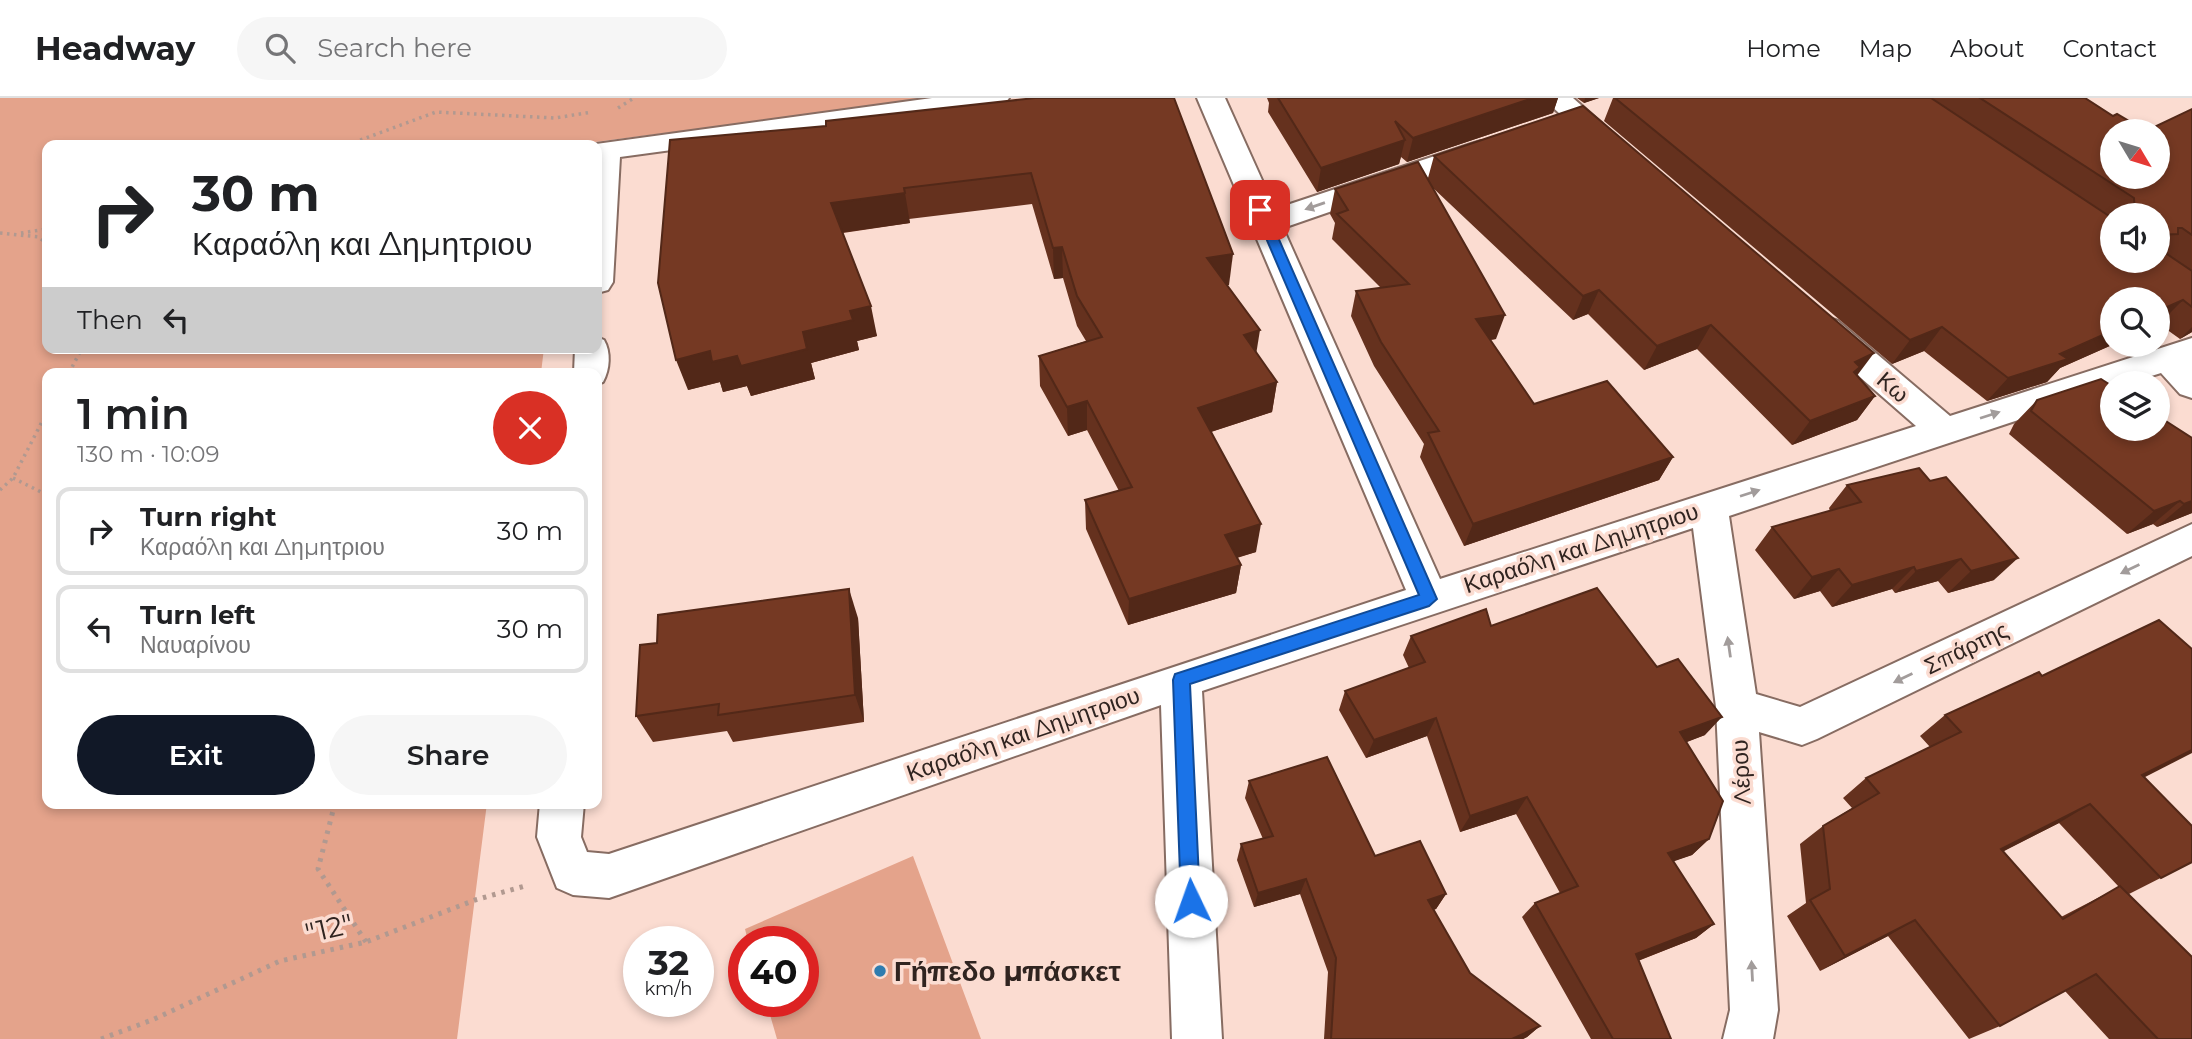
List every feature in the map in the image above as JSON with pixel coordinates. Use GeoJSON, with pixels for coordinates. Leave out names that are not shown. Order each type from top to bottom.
{"type":"FeatureCollection","features":[{"type":"Feature","properties":{"kind":"street"},"geometry":{"type":"LineString","coordinates":[[602,209],[606,150],[995,98]]}},
{"type":"Feature","properties":{"kind":"street"},"geometry":{"type":"LineString","coordinates":[[1211,98],[1429,599]]}},
{"type":"Feature","properties":{"kind":"street"},"geometry":{"type":"LineString","coordinates":[[1563,114],[1613,106]]}},
{"type":"Feature","properties":{"kind":"street"},"geometry":{"type":"LineString","coordinates":[[1563,114],[1631,162]]}},
{"type":"Feature","properties":{"kind":"street"},"geometry":{"type":"LineString","coordinates":[[1266,223],[1513,139]]}},
{"type":"Feature","properties":{"kind":"street","name":"Κω"},"geometry":{"type":"LineString","coordinates":[[1808,314],[1943,430]]}},
{"type":"Feature","properties":{"kind":"street"},"geometry":{"type":"LineString","coordinates":[[2180,354],[2192,385]]}},
{"type":"Feature","properties":{"kind":"street","name":"Καραόλη και Δημητριου"},"geometry":{"type":"LineString","coordinates":[[573,873],[609,876],[1181,680],[2180,354]]}},
{"type":"Feature","properties":{"kind":"street","name":"Λέρου"},"geometry":{"type":"LineString","coordinates":[[1709,506],[1737,706],[1755,1010],[1748,1039]]}},
{"type":"Feature","properties":{"kind":"street","name":"Σπάρτης"},"geometry":{"type":"LineString","coordinates":[[1737,706],[1802,726],[2192,539]]}},
{"type":"Feature","properties":{"kind":"street"},"geometry":{"type":"LineString","coordinates":[[1181,680],[1197,1039]]}},
{"type":"Feature","properties":{"kind":"street"},"geometry":{"type":"LineString","coordinates":[[561,809],[559,837],[573,873]]}},
{"type":"Feature","properties":{"kind":"path"},"geometry":{"type":"LineString","coordinates":[[608,110],[622,108],[634,98]]}},
{"type":"Feature","properties":{"kind":"path"},"geometry":{"type":"LineString","coordinates":[[360,140],[436,112],[555,118],[595,112]]}},
{"type":"Feature","properties":{"kind":"path"},"geometry":{"type":"LineString","coordinates":[[13,234],[42,230]]}},
{"type":"Feature","properties":{"kind":"path"},"geometry":{"type":"LineString","coordinates":[[0,233],[39,237],[42,240]]}},
{"type":"Feature","properties":{"kind":"path"},"geometry":{"type":"LineString","coordinates":[[0,490],[13,478],[42,422]]}},
{"type":"Feature","properties":{"kind":"path"},"geometry":{"type":"LineString","coordinates":[[13,478],[42,492]]}},
{"type":"Feature","properties":{"kind":"path"},"geometry":{"type":"LineString","coordinates":[[333,809],[318,869],[366,942]]}},
{"type":"Feature","properties":{"kind":"path","name":"\"12\""},"geometry":{"type":"LineString","coordinates":[[101,1039],[152,1020],[280,961],[366,942],[475,900],[573,873]]}},
{"type":"Feature","properties":{"kind":"shaded area"},"geometry":{"type":"Polygon","coordinates":[[[0,98],[942,98],[602,141],[42,140],[42,354],[543,354],[542,368],[42,368],[42,809],[486,809],[457,1039],[0,1039],[0,98]]]}},
{"type":"Feature","properties":{"kind":"shaded area","name":"Γήπεδο μπάσκετ"},"geometry":{"type":"Polygon","coordinates":[[[913,856],[981,1039],[777,1039],[771,1017],[819,1017],[819,926],[752,926],[913,856]]]}},
{"type":"Feature","properties":{"kind":"building"},"geometry":{"type":"Polygon","coordinates":[[[1035,98],[1174,98],[1233,254],[1207,258],[1260,330],[1244,335],[1277,382],[1198,408],[1261,524],[1225,535],[1241,565],[1129,599],[1085,500],[1132,487],[1087,401],[1067,407],[1039,356],[1102,337],[1077,296],[1062,247],[1053,248],[1031,173],[904,188],[905,193],[831,203],[871,306],[850,311],[853,320],[803,332],[807,349],[741,366],[737,356],[712,362],[710,351],[676,360],[658,283],[670,140],[826,126],[826,121],[1035,98]]]}},
{"type":"Feature","properties":{"kind":"building"},"geometry":{"type":"Polygon","coordinates":[[[1278,98],[1533,98],[1413,138],[1395,121],[1405,140],[1321,168],[1278,98]]]}},
{"type":"Feature","properties":{"kind":"building"},"geometry":{"type":"Polygon","coordinates":[[[1615,98],[1931,98],[2100,210],[2100,273],[2170,273],[2170,256],[2192,271],[2192,307],[2183,300],[2170,306],[2170,287],[2100,287],[2100,336],[2060,354],[2068,359],[2008,378],[1942,327],[1910,340],[1615,98]]]}},
{"type":"Feature","properties":{"kind":"building"},"geometry":{"type":"Polygon","coordinates":[[[1980,98],[2085,98],[2113,116],[2117,114],[2126,119],[2100,119],[2100,176],[1980,98]]]}},
{"type":"Feature","properties":{"kind":"building"},"geometry":{"type":"Polygon","coordinates":[[[1583,106],[1874,353],[1855,362],[1860,367],[1854,372],[1875,396],[1810,421],[1711,325],[1657,346],[1599,290],[1583,296],[1434,156],[1583,106]]]}},
{"type":"Feature","properties":{"kind":"building"},"geometry":{"type":"Polygon","coordinates":[[[2192,109],[2192,235],[2182,228],[2178,228],[2178,234],[2170,234],[2170,203],[2134,203],[2134,198],[2120,189],[2170,189],[2170,120],[2192,109]]]}},
{"type":"Feature","properties":{"kind":"building"},"geometry":{"type":"Polygon","coordinates":[[[1418,162],[1505,315],[1476,319],[1534,404],[1607,381],[1673,457],[1473,524],[1428,433],[1439,431],[1381,342],[1356,291],[1409,284],[1337,214],[1348,210],[1335,189],[1418,162]]]}},
{"type":"Feature","properties":{"kind":"building"},"geometry":{"type":"Polygon","coordinates":[[[2100,379],[2100,441],[2170,441],[2170,424],[2192,438],[2192,501],[2184,504],[2180,501],[2154,511],[2031,411],[2037,400],[2100,379]]]}},
{"type":"Feature","properties":{"kind":"building"},"geometry":{"type":"Polygon","coordinates":[[[1919,468],[1930,481],[1946,477],[2018,558],[1971,571],[1961,559],[1916,571],[1914,567],[1852,585],[1839,569],[1812,577],[1772,527],[1861,502],[1847,485],[1919,468]]]}},
{"type":"Feature","properties":{"kind":"building"},"geometry":{"type":"Polygon","coordinates":[[[1597,588],[1657,667],[1678,659],[1722,717],[1680,732],[1723,801],[1709,839],[1668,853],[1714,924],[1636,954],[1671,1039],[1613,1039],[1535,903],[1578,886],[1527,797],[1470,816],[1436,718],[1374,740],[1345,691],[1425,662],[1411,636],[1486,609],[1491,626],[1597,588]]]}},
{"type":"Feature","properties":{"kind":"building"},"geometry":{"type":"Polygon","coordinates":[[[849,589],[855,695],[718,715],[719,704],[636,716],[640,645],[657,643],[658,615],[849,589]]]}},
{"type":"Feature","properties":{"kind":"building"},"geometry":{"type":"Polygon","coordinates":[[[2159,620],[2192,649],[2192,750],[2142,775],[2192,826],[2192,862],[2161,878],[2090,804],[2001,849],[2063,919],[2120,886],[2192,957],[2192,1039],[2158,1039],[2096,974],[2000,1026],[1915,920],[1845,956],[1810,900],[1830,889],[1823,826],[1879,793],[1866,778],[1961,732],[1945,715],[2039,672],[2042,676],[2159,620]]]}},
{"type":"Feature","properties":{"kind":"building"},"geometry":{"type":"Polygon","coordinates":[[[1327,757],[1375,856],[1420,841],[1446,894],[1428,900],[1470,973],[1540,1026],[1512,1039],[1331,1039],[1336,958],[1306,879],[1258,893],[1241,844],[1273,836],[1249,781],[1327,757]]]}},
{"type":"Feature","properties":{"kind":"place","name":"Γήπεδο μπάσκετ"},"geometry":{"type":"Point","coordinates":[880,971]}},
{"type":"Feature","properties":{"kind":"route"},"geometry":{"type":"LineString","coordinates":[[1191,901],[1181,680],[1429,599],[1260,210]]}}]}
